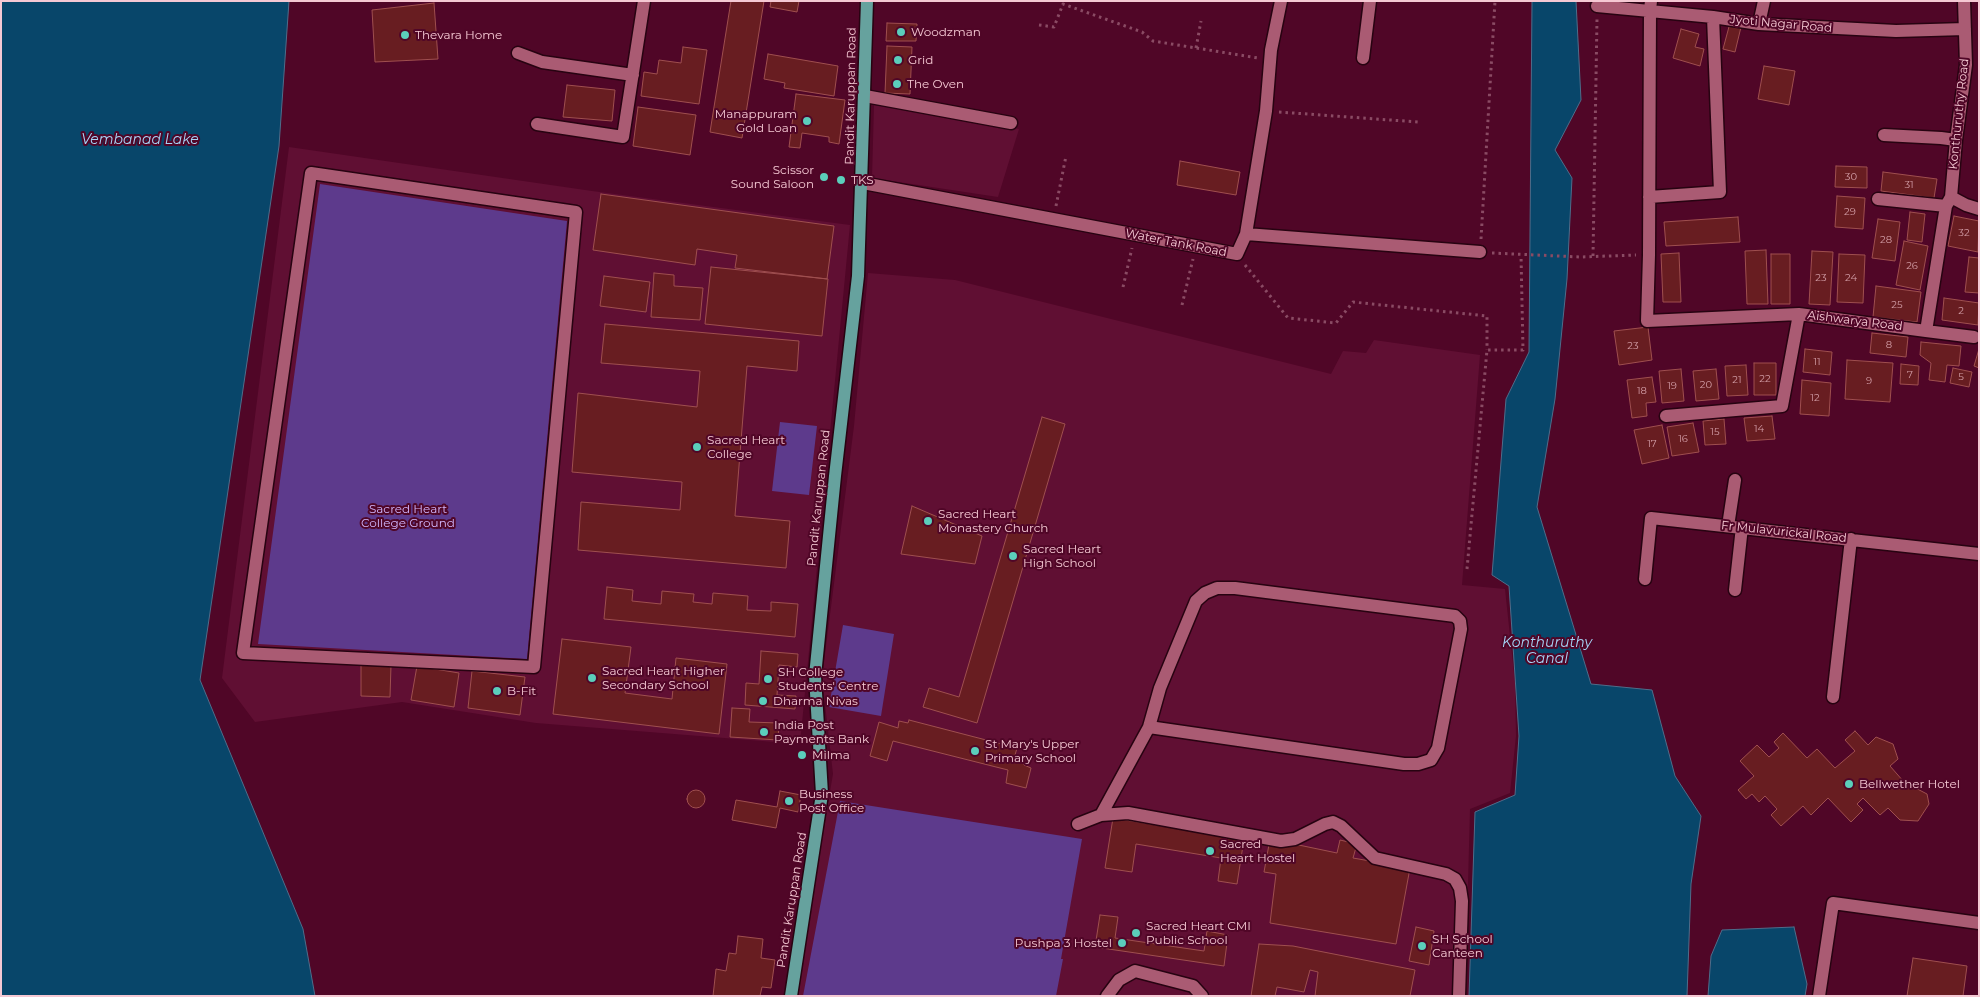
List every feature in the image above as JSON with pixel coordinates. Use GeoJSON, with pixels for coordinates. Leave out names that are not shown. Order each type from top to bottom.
{"type":"FeatureCollection","features":[{"type":"Feature","properties":{"kind":"main road","name":"Pandit Karuppan Road"},"geometry":{"type":"LineString","coordinates":[[791,996],[822,794],[815,676],[858,276],[863,183],[867,1]]}},
{"type":"Feature","properties":{"kind":"street"},"geometry":{"type":"LineString","coordinates":[[537,124],[623,137],[644,1]]}},
{"type":"Feature","properties":{"kind":"street","name":"Water Tank Road"},"geometry":{"type":"LineString","coordinates":[[863,183],[1237,254],[1246,234],[1266,111],[1270,60],[1281,1]]}},
{"type":"Feature","properties":{"kind":"street"},"geometry":{"type":"LineString","coordinates":[[1363,58],[1370,1]]}},
{"type":"Feature","properties":{"kind":"street"},"geometry":{"type":"LineString","coordinates":[[1760,24],[1764,1]]}},
{"type":"Feature","properties":{"kind":"street","name":"Konthuruthy Road"},"geometry":{"type":"LineString","coordinates":[[1949,202],[1966,65],[1964,1]]}},
{"type":"Feature","properties":{"kind":"street","name":"Jyoti Nagar Road"},"geometry":{"type":"LineString","coordinates":[[1597,6],[1650,6],[1760,24],[1896,31],[1965,29]]}},
{"type":"Feature","properties":{"kind":"street"},"geometry":{"type":"LineString","coordinates":[[1649,255],[1650,6]]}},
{"type":"Feature","properties":{"kind":"street"},"geometry":{"type":"LineString","coordinates":[[1649,197],[1720,192],[1713,17]]}},
{"type":"Feature","properties":{"kind":"street"},"geometry":{"type":"LineString","coordinates":[[518,52],[542,62],[633,75]]}},
{"type":"Feature","properties":{"kind":"street"},"geometry":{"type":"LineString","coordinates":[[865,96],[1011,123]]}},
{"type":"Feature","properties":{"kind":"street"},"geometry":{"type":"LineString","coordinates":[[1884,135],[1956,140]]}},
{"type":"Feature","properties":{"kind":"street"},"geometry":{"type":"LineString","coordinates":[[311,173],[576,212],[534,667],[243,653],[311,173]]}},
{"type":"Feature","properties":{"kind":"street"},"geometry":{"type":"LineString","coordinates":[[1878,199],[1949,202],[1979,209]]}},
{"type":"Feature","properties":{"kind":"street"},"geometry":{"type":"LineString","coordinates":[[1926,331],[1949,202]]}},
{"type":"Feature","properties":{"kind":"street"},"geometry":{"type":"LineString","coordinates":[[1246,234],[1480,252]]}},
{"type":"Feature","properties":{"kind":"street","name":"Aishwarya Road"},"geometry":{"type":"LineString","coordinates":[[1649,255],[1647,321],[1799,314],[1974,337]]}},
{"type":"Feature","properties":{"kind":"street"},"geometry":{"type":"LineString","coordinates":[[1666,416],[1782,406],[1799,314]]}},
{"type":"Feature","properties":{"kind":"street"},"geometry":{"type":"LineString","coordinates":[[1728,526],[1735,480]]}},
{"type":"Feature","properties":{"kind":"street","name":"Fr Mulavurickal Road"},"geometry":{"type":"LineString","coordinates":[[1645,579],[1651,518],[1979,554]]}},
{"type":"Feature","properties":{"kind":"street"},"geometry":{"type":"LineString","coordinates":[[1734,590],[1742,527]]}},
{"type":"Feature","properties":{"kind":"street"},"geometry":{"type":"LineString","coordinates":[[1833,697],[1851,539]]}},
{"type":"Feature","properties":{"kind":"street"},"geometry":{"type":"LineString","coordinates":[[1101,816],[1149,727],[1160,688],[1196,601],[1205,593],[1217,588],[1235,588],[1455,616],[1460,621],[1461,629],[1438,748],[1431,760],[1418,764],[1404,764],[1149,727]]}},
{"type":"Feature","properties":{"kind":"street"},"geometry":{"type":"LineString","coordinates":[[1078,824],[1101,816],[1128,813],[1281,842],[1295,839],[1332,822],[1341,826],[1375,858],[1446,874],[1455,878],[1460,888],[1462,901],[1459,996]]}},
{"type":"Feature","properties":{"kind":"street"},"geometry":{"type":"LineString","coordinates":[[1818,996],[1833,902],[1979,923]]}},
{"type":"Feature","properties":{"kind":"street"},"geometry":{"type":"LineString","coordinates":[[1106,996],[1119,980],[1135,971],[1193,986],[1202,996]]}},
{"type":"Feature","properties":{"kind":"path"},"geometry":{"type":"LineString","coordinates":[[1495,1],[1480,252],[1580,257],[1649,255]]}},
{"type":"Feature","properties":{"kind":"path"},"geometry":{"type":"LineString","coordinates":[[1039,25],[1054,27],[1062,4],[1142,32],[1153,41],[1270,60]]}},
{"type":"Feature","properties":{"kind":"path"},"geometry":{"type":"LineString","coordinates":[[1593,256],[1597,6]]}},
{"type":"Feature","properties":{"kind":"path"},"geometry":{"type":"LineString","coordinates":[[1196,48],[1201,21]]}},
{"type":"Feature","properties":{"kind":"path"},"geometry":{"type":"LineString","coordinates":[[1266,111],[1418,122]]}},
{"type":"Feature","properties":{"kind":"path"},"geometry":{"type":"LineString","coordinates":[[1053,219],[1066,156]]}},
{"type":"Feature","properties":{"kind":"path"},"geometry":{"type":"LineString","coordinates":[[1123,287],[1135,235]]}},
{"type":"Feature","properties":{"kind":"path"},"geometry":{"type":"LineString","coordinates":[[1182,305],[1196,247]]}},
{"type":"Feature","properties":{"kind":"path"},"geometry":{"type":"LineString","coordinates":[[1237,254],[1288,318],[1336,323],[1353,302],[1487,316],[1487,350],[1467,569]]}},
{"type":"Feature","properties":{"kind":"path"},"geometry":{"type":"LineString","coordinates":[[1487,350],[1523,350],[1521,255]]}},
{"type":"Feature","properties":{"kind":"shaded area"},"geometry":{"type":"Polygon","coordinates":[[[874,105],[1019,129],[998,197],[872,178],[874,105]]]}},
{"type":"Feature","properties":{"kind":"shaded area"},"geometry":{"type":"Polygon","coordinates":[[[289,147],[592,191],[850,225],[800,744],[536,723],[402,702],[255,722],[222,678],[289,147]]]}},
{"type":"Feature","properties":{"kind":"shaded area"},"geometry":{"type":"Polygon","coordinates":[[[868,273],[955,280],[1331,374],[1343,351],[1366,353],[1374,340],[1480,355],[1462,585],[1505,589],[1515,683],[1516,736],[1510,793],[1470,809],[1465,996],[795,996],[833,774],[822,678],[854,426],[868,273]]]}},
{"type":"Feature","properties":{"kind":"green space","name":"Sacred Heart College Ground"},"geometry":{"type":"Polygon","coordinates":[[[320,184],[567,221],[527,659],[258,644],[320,184]]]}},
{"type":"Feature","properties":{"kind":"green space"},"geometry":{"type":"Polygon","coordinates":[[[780,422],[817,426],[809,495],[772,491],[780,422]]]}},
{"type":"Feature","properties":{"kind":"green space"},"geometry":{"type":"Polygon","coordinates":[[[843,625],[894,634],[881,716],[829,707],[843,625]]]}},
{"type":"Feature","properties":{"kind":"green space"},"geometry":{"type":"Polygon","coordinates":[[[840,801],[1082,839],[1056,996],[803,996],[840,801]]]}},
{"type":"Feature","properties":{"kind":"water","name":"Vembanad Lake"},"geometry":{"type":"Polygon","coordinates":[[[1,1],[289,1],[279,146],[200,680],[303,929],[315,996],[1,996],[1,1]]]}},
{"type":"Feature","properties":{"kind":"water","name":"Konthuruthy Canal"},"geometry":{"type":"Polygon","coordinates":[[[1532,1],[1576,1],[1581,100],[1555,150],[1572,178],[1567,279],[1555,399],[1537,507],[1591,684],[1652,690],[1675,776],[1701,816],[1691,884],[1687,996],[1469,996],[1475,812],[1515,795],[1519,736],[1509,586],[1492,575],[1506,399],[1529,352],[1532,1]]]}},
{"type":"Feature","properties":{"kind":"water"},"geometry":{"type":"Polygon","coordinates":[[[1794,927],[1807,984],[1805,996],[1708,996],[1711,956],[1722,930],[1794,927]]]}},
{"type":"Feature","properties":{"kind":"building"},"geometry":{"type":"Polygon","coordinates":[[[731,1],[764,1],[742,138],[710,132],[731,1]]]}},
{"type":"Feature","properties":{"kind":"building"},"geometry":{"type":"Polygon","coordinates":[[[771,1],[799,1],[797,12],[770,7],[771,1]]]}},
{"type":"Feature","properties":{"kind":"building","name":"Thevara Home"},"geometry":{"type":"Polygon","coordinates":[[[434,3],[438,59],[375,62],[372,10],[434,3]]]}},
{"type":"Feature","properties":{"kind":"building","name":"Woodzman"},"geometry":{"type":"Polygon","coordinates":[[[887,23],[917,24],[916,41],[886,41],[887,23]]]}},
{"type":"Feature","properties":{"kind":"building"},"geometry":{"type":"Polygon","coordinates":[[[1730,23],[1741,27],[1735,52],[1723,49],[1730,23]]]}},
{"type":"Feature","properties":{"kind":"building"},"geometry":{"type":"Polygon","coordinates":[[[1681,29],[1699,34],[1695,47],[1704,49],[1700,66],[1673,58],[1681,29]]]}},
{"type":"Feature","properties":{"kind":"building"},"geometry":{"type":"Polygon","coordinates":[[[887,46],[912,47],[910,94],[885,93],[887,46]]]}},
{"type":"Feature","properties":{"kind":"building"},"geometry":{"type":"Polygon","coordinates":[[[683,47],[707,50],[699,104],[641,96],[644,72],[657,74],[659,60],[681,63],[683,47]]]}},
{"type":"Feature","properties":{"kind":"building"},"geometry":{"type":"Polygon","coordinates":[[[768,54],[838,66],[834,96],[784,88],[785,83],[764,79],[768,54]]]}},
{"type":"Feature","properties":{"kind":"building"},"geometry":{"type":"Polygon","coordinates":[[[1764,66],[1795,71],[1789,105],[1758,99],[1764,66]]]}},
{"type":"Feature","properties":{"kind":"building"},"geometry":{"type":"Polygon","coordinates":[[[567,85],[615,90],[612,121],[563,117],[567,85]]]}},
{"type":"Feature","properties":{"kind":"building"},"geometry":{"type":"Polygon","coordinates":[[[796,94],[845,100],[839,144],[829,142],[829,137],[802,133],[800,148],[789,147],[796,94]]]}},
{"type":"Feature","properties":{"kind":"building"},"geometry":{"type":"Polygon","coordinates":[[[638,107],[696,115],[690,155],[633,146],[638,107]]]}},
{"type":"Feature","properties":{"kind":"building"},"geometry":{"type":"Polygon","coordinates":[[[1180,161],[1240,172],[1236,195],[1177,185],[1180,161]]]}},
{"type":"Feature","properties":{"kind":"building"},"geometry":{"type":"Polygon","coordinates":[[[1836,166],[1867,167],[1867,188],[1835,187],[1836,166]]]}},
{"type":"Feature","properties":{"kind":"building"},"geometry":{"type":"Polygon","coordinates":[[[1883,172],[1937,179],[1934,198],[1881,191],[1883,172]]]}},
{"type":"Feature","properties":{"kind":"building"},"geometry":{"type":"Polygon","coordinates":[[[601,194],[834,226],[827,279],[735,268],[737,255],[697,249],[695,265],[593,250],[601,194]]]}},
{"type":"Feature","properties":{"kind":"building"},"geometry":{"type":"Polygon","coordinates":[[[1837,196],[1865,198],[1863,229],[1835,227],[1837,196]]]}},
{"type":"Feature","properties":{"kind":"building"},"geometry":{"type":"Polygon","coordinates":[[[1910,212],[1925,214],[1922,242],[1907,240],[1910,212]]]}},
{"type":"Feature","properties":{"kind":"building"},"geometry":{"type":"Polygon","coordinates":[[[1954,216],[1979,221],[1978,252],[1948,246],[1954,216]]]}},
{"type":"Feature","properties":{"kind":"building"},"geometry":{"type":"Polygon","coordinates":[[[1738,217],[1740,242],[1666,246],[1664,222],[1738,217]]]}},
{"type":"Feature","properties":{"kind":"building"},"geometry":{"type":"Polygon","coordinates":[[[1878,219],[1900,222],[1895,261],[1872,258],[1878,219]]]}},
{"type":"Feature","properties":{"kind":"building"},"geometry":{"type":"Polygon","coordinates":[[[1904,241],[1928,246],[1920,290],[1896,285],[1904,241]]]}},
{"type":"Feature","properties":{"kind":"building"},"geometry":{"type":"Polygon","coordinates":[[[1766,250],[1768,304],[1747,304],[1745,251],[1766,250]]]}},
{"type":"Feature","properties":{"kind":"building"},"geometry":{"type":"Polygon","coordinates":[[[1812,251],[1833,252],[1830,305],[1809,304],[1812,251]]]}},
{"type":"Feature","properties":{"kind":"building"},"geometry":{"type":"Polygon","coordinates":[[[1679,253],[1681,302],[1663,302],[1661,254],[1679,253]]]}},
{"type":"Feature","properties":{"kind":"building"},"geometry":{"type":"Polygon","coordinates":[[[1771,254],[1790,254],[1790,304],[1771,304],[1771,254]]]}},
{"type":"Feature","properties":{"kind":"building"},"geometry":{"type":"Polygon","coordinates":[[[1839,254],[1865,255],[1863,303],[1837,302],[1839,254]]]}},
{"type":"Feature","properties":{"kind":"building"},"geometry":{"type":"Polygon","coordinates":[[[1969,257],[1979,258],[1979,293],[1965,292],[1969,257]]]}},
{"type":"Feature","properties":{"kind":"building"},"geometry":{"type":"Polygon","coordinates":[[[711,267],[828,279],[822,336],[705,324],[711,267]]]}},
{"type":"Feature","properties":{"kind":"building"},"geometry":{"type":"Polygon","coordinates":[[[654,273],[674,275],[674,286],[703,288],[700,320],[651,317],[654,273]]]}},
{"type":"Feature","properties":{"kind":"building"},"geometry":{"type":"Polygon","coordinates":[[[604,276],[650,282],[646,312],[600,306],[604,276]]]}},
{"type":"Feature","properties":{"kind":"building"},"geometry":{"type":"Polygon","coordinates":[[[1876,286],[1921,292],[1917,322],[1873,317],[1876,286]]]}},
{"type":"Feature","properties":{"kind":"building"},"geometry":{"type":"Polygon","coordinates":[[[1944,298],[1979,303],[1978,325],[1942,320],[1944,298]]]}},
{"type":"Feature","properties":{"kind":"building"},"geometry":{"type":"Polygon","coordinates":[[[605,324],[799,341],[797,371],[747,366],[735,516],[790,521],[786,568],[578,550],[581,502],[680,510],[682,482],[572,472],[578,393],[697,407],[700,371],[601,363],[605,324]]]}},
{"type":"Feature","properties":{"kind":"building"},"geometry":{"type":"Polygon","coordinates":[[[1648,327],[1652,360],[1619,365],[1614,331],[1648,327]]]}},
{"type":"Feature","properties":{"kind":"building"},"geometry":{"type":"Polygon","coordinates":[[[1872,333],[1908,337],[1906,357],[1870,353],[1872,333]]]}},
{"type":"Feature","properties":{"kind":"building"},"geometry":{"type":"Polygon","coordinates":[[[1921,342],[1961,346],[1959,366],[1947,365],[1945,382],[1929,380],[1931,363],[1920,355],[1921,342]]]}},
{"type":"Feature","properties":{"kind":"building"},"geometry":{"type":"Polygon","coordinates":[[[1805,349],[1832,352],[1830,375],[1803,372],[1805,349]]]}},
{"type":"Feature","properties":{"kind":"building"},"geometry":{"type":"Polygon","coordinates":[[[1979,349],[1979,368],[1974,366],[1979,349]]]}},
{"type":"Feature","properties":{"kind":"building"},"geometry":{"type":"Polygon","coordinates":[[[1847,360],[1893,363],[1890,402],[1845,399],[1847,360]]]}},
{"type":"Feature","properties":{"kind":"building"},"geometry":{"type":"Polygon","coordinates":[[[1754,363],[1776,363],[1776,395],[1754,395],[1754,363]]]}},
{"type":"Feature","properties":{"kind":"building"},"geometry":{"type":"Polygon","coordinates":[[[1901,364],[1919,366],[1918,385],[1900,384],[1901,364]]]}},
{"type":"Feature","properties":{"kind":"building"},"geometry":{"type":"Polygon","coordinates":[[[1746,365],[1748,395],[1727,396],[1725,366],[1746,365]]]}},
{"type":"Feature","properties":{"kind":"building"},"geometry":{"type":"Polygon","coordinates":[[[1953,368],[1972,372],[1969,387],[1950,383],[1953,368]]]}},
{"type":"Feature","properties":{"kind":"building"},"geometry":{"type":"Polygon","coordinates":[[[1681,369],[1684,401],[1662,403],[1659,371],[1681,369]]]}},
{"type":"Feature","properties":{"kind":"building"},"geometry":{"type":"Polygon","coordinates":[[[1716,369],[1719,399],[1696,401],[1693,371],[1716,369]]]}},
{"type":"Feature","properties":{"kind":"building"},"geometry":{"type":"Polygon","coordinates":[[[1652,377],[1656,402],[1646,403],[1647,416],[1632,418],[1627,380],[1652,377]]]}},
{"type":"Feature","properties":{"kind":"building"},"geometry":{"type":"Polygon","coordinates":[[[1802,380],[1831,383],[1829,416],[1800,414],[1802,380]]]}},
{"type":"Feature","properties":{"kind":"building"},"geometry":{"type":"Polygon","coordinates":[[[1772,416],[1775,439],[1747,441],[1744,418],[1772,416]]]}},
{"type":"Feature","properties":{"kind":"building","name":"Sacred Heart High School"},"geometry":{"type":"Polygon","coordinates":[[[1042,417],[1065,424],[977,723],[923,707],[929,688],[959,697],[1042,417]]]}},
{"type":"Feature","properties":{"kind":"building"},"geometry":{"type":"Polygon","coordinates":[[[1724,419],[1726,444],[1705,445],[1703,421],[1724,419]]]}},
{"type":"Feature","properties":{"kind":"building"},"geometry":{"type":"Polygon","coordinates":[[[1693,423],[1699,452],[1672,456],[1667,427],[1693,423]]]}},
{"type":"Feature","properties":{"kind":"building"},"geometry":{"type":"Polygon","coordinates":[[[1662,425],[1669,458],[1642,464],[1634,430],[1662,425]]]}},
{"type":"Feature","properties":{"kind":"building","name":"Sacred Heart Monastery Church"},"geometry":{"type":"Polygon","coordinates":[[[912,506],[982,536],[975,564],[901,554],[912,506]]]}},
{"type":"Feature","properties":{"kind":"building"},"geometry":{"type":"Polygon","coordinates":[[[607,587],[633,590],[632,601],[661,604],[662,591],[694,594],[693,602],[712,604],[713,593],[748,596],[747,610],[771,611],[771,602],[798,604],[795,637],[604,619],[607,587]]]}},
{"type":"Feature","properties":{"kind":"building","name":"Sacred Heart Higher Secondary School"},"geometry":{"type":"Polygon","coordinates":[[[562,639],[631,647],[625,693],[672,699],[676,658],[727,664],[719,734],[553,714],[562,639]]]}},
{"type":"Feature","properties":{"kind":"building"},"geometry":{"type":"Polygon","coordinates":[[[761,651],[798,654],[797,667],[779,665],[777,695],[796,696],[795,709],[745,705],[746,683],[759,684],[761,651]]]}},
{"type":"Feature","properties":{"kind":"building"},"geometry":{"type":"Polygon","coordinates":[[[361,664],[391,665],[390,697],[361,696],[361,664]]]}},
{"type":"Feature","properties":{"kind":"building"},"geometry":{"type":"Polygon","coordinates":[[[417,666],[459,673],[454,707],[411,700],[417,666]]]}},
{"type":"Feature","properties":{"kind":"building"},"geometry":{"type":"Polygon","coordinates":[[[472,671],[525,677],[520,715],[468,708],[472,671]]]}},
{"type":"Feature","properties":{"kind":"building"},"geometry":{"type":"Polygon","coordinates":[[[732,708],[750,709],[749,722],[779,723],[778,740],[730,737],[732,708]]]}},
{"type":"Feature","properties":{"kind":"building","name":"St Mary's Upper Primary School"},"geometry":{"type":"Polygon","coordinates":[[[909,720],[1017,748],[1015,755],[1025,758],[1024,765],[1031,768],[1026,788],[1006,783],[1008,770],[893,741],[887,761],[870,756],[879,722],[898,728],[899,721],[908,723],[909,720]]]}},
{"type":"Feature","properties":{"kind":"building"},"geometry":{"type":"Polygon","coordinates":[[[1855,731],[1868,745],[1876,737],[1893,744],[1898,759],[1890,766],[1904,782],[1927,794],[1929,804],[1918,821],[1900,820],[1888,808],[1880,815],[1863,798],[1857,804],[1863,810],[1851,822],[1828,798],[1811,815],[1803,806],[1781,826],[1771,815],[1777,809],[1765,796],[1759,802],[1752,794],[1746,799],[1738,790],[1754,776],[1740,761],[1757,745],[1769,757],[1779,748],[1774,742],[1783,733],[1807,758],[1817,749],[1835,768],[1855,751],[1845,740],[1855,731]]]}},
{"type":"Feature","properties":{"kind":"building"},"geometry":{"type":"Polygon","coordinates":[[[696,790],[703,792],[705,799],[703,806],[696,808],[689,806],[687,799],[689,792],[696,790]]]}},
{"type":"Feature","properties":{"kind":"building"},"geometry":{"type":"Polygon","coordinates":[[[780,791],[801,795],[798,812],[780,808],[776,828],[732,820],[736,800],[777,807],[780,791]]]}},
{"type":"Feature","properties":{"kind":"building","name":"Sacred Heart Hostel"},"geometry":{"type":"Polygon","coordinates":[[[1113,818],[1244,839],[1237,884],[1218,881],[1221,858],[1136,844],[1132,872],[1105,868],[1113,818]]]}},
{"type":"Feature","properties":{"kind":"building"},"geometry":{"type":"Polygon","coordinates":[[[1270,839],[1337,853],[1340,840],[1357,844],[1353,858],[1410,868],[1396,944],[1270,923],[1276,874],[1264,872],[1270,839]]]}},
{"type":"Feature","properties":{"kind":"building","name":"Pushpa 3 Hostel"},"geometry":{"type":"Polygon","coordinates":[[[1100,915],[1118,917],[1115,938],[1204,951],[1207,931],[1228,935],[1224,966],[1095,947],[1100,915]]]}},
{"type":"Feature","properties":{"kind":"building","name":"SH School Canteen"},"geometry":{"type":"Polygon","coordinates":[[[1416,927],[1434,931],[1429,965],[1409,961],[1416,927]]]}},
{"type":"Feature","properties":{"kind":"building"},"geometry":{"type":"Polygon","coordinates":[[[738,936],[763,939],[761,958],[775,960],[771,988],[762,987],[760,996],[713,996],[716,969],[726,971],[729,953],[736,954],[738,936]]]}},
{"type":"Feature","properties":{"kind":"building","name":"Sacred Heart CMI Public School"},"geometry":{"type":"Polygon","coordinates":[[[1259,944],[1293,946],[1415,970],[1410,996],[1315,996],[1318,972],[1310,970],[1304,992],[1277,987],[1275,996],[1251,996],[1259,944]]]}},
{"type":"Feature","properties":{"kind":"building"},"geometry":{"type":"Polygon","coordinates":[[[1913,958],[1967,966],[1963,996],[1907,996],[1913,958]]]}},
{"type":"Feature","properties":{"kind":"place","name":"Woodzman"},"geometry":{"type":"Point","coordinates":[901,32]}},
{"type":"Feature","properties":{"kind":"place","name":"Thevara Home"},"geometry":{"type":"Point","coordinates":[405,35]}},
{"type":"Feature","properties":{"kind":"place","name":"Grid"},"geometry":{"type":"Point","coordinates":[898,60]}},
{"type":"Feature","properties":{"kind":"place","name":"The Oven"},"geometry":{"type":"Point","coordinates":[897,84]}},
{"type":"Feature","properties":{"kind":"place","name":"Manappuram Gold Loan"},"geometry":{"type":"Point","coordinates":[807,121]}},
{"type":"Feature","properties":{"kind":"place","name":"Scissor Sound Saloon"},"geometry":{"type":"Point","coordinates":[824,177]}},
{"type":"Feature","properties":{"kind":"place","name":"TKS"},"geometry":{"type":"Point","coordinates":[841,180]}},
{"type":"Feature","properties":{"kind":"place","name":"Sacred Heart College"},"geometry":{"type":"Point","coordinates":[697,447]}},
{"type":"Feature","properties":{"kind":"place","name":"Sacred Heart Monastery Church"},"geometry":{"type":"Point","coordinates":[928,521]}},
{"type":"Feature","properties":{"kind":"place","name":"Sacred Heart High School"},"geometry":{"type":"Point","coordinates":[1013,556]}},
{"type":"Feature","properties":{"kind":"place","name":"Sacred Heart Higher Secondary School"},"geometry":{"type":"Point","coordinates":[592,678]}},
{"type":"Feature","properties":{"kind":"place","name":"SH College Students' Centre"},"geometry":{"type":"Point","coordinates":[768,679]}},
{"type":"Feature","properties":{"kind":"place","name":"B-Fit"},"geometry":{"type":"Point","coordinates":[497,691]}},
{"type":"Feature","properties":{"kind":"place","name":"Dharma Nivas"},"geometry":{"type":"Point","coordinates":[763,701]}},
{"type":"Feature","properties":{"kind":"place","name":"India Post Payments Bank"},"geometry":{"type":"Point","coordinates":[764,732]}},
{"type":"Feature","properties":{"kind":"place","name":"St Mary's Upper Primary School"},"geometry":{"type":"Point","coordinates":[975,751]}},
{"type":"Feature","properties":{"kind":"place","name":"Milma"},"geometry":{"type":"Point","coordinates":[802,755]}},
{"type":"Feature","properties":{"kind":"place","name":"Bellwether Hotel"},"geometry":{"type":"Point","coordinates":[1849,784]}},
{"type":"Feature","properties":{"kind":"place","name":"Business Post Office"},"geometry":{"type":"Point","coordinates":[789,801]}},
{"type":"Feature","properties":{"kind":"place","name":"Sacred Heart Hostel"},"geometry":{"type":"Point","coordinates":[1210,851]}},
{"type":"Feature","properties":{"kind":"place","name":"Sacred Heart CMI Public School"},"geometry":{"type":"Point","coordinates":[1136,933]}},
{"type":"Feature","properties":{"kind":"place","name":"Pushpa 3 Hostel"},"geometry":{"type":"Point","coordinates":[1122,943]}},
{"type":"Feature","properties":{"kind":"place","name":"SH School Canteen"},"geometry":{"type":"Point","coordinates":[1422,946]}}]}
